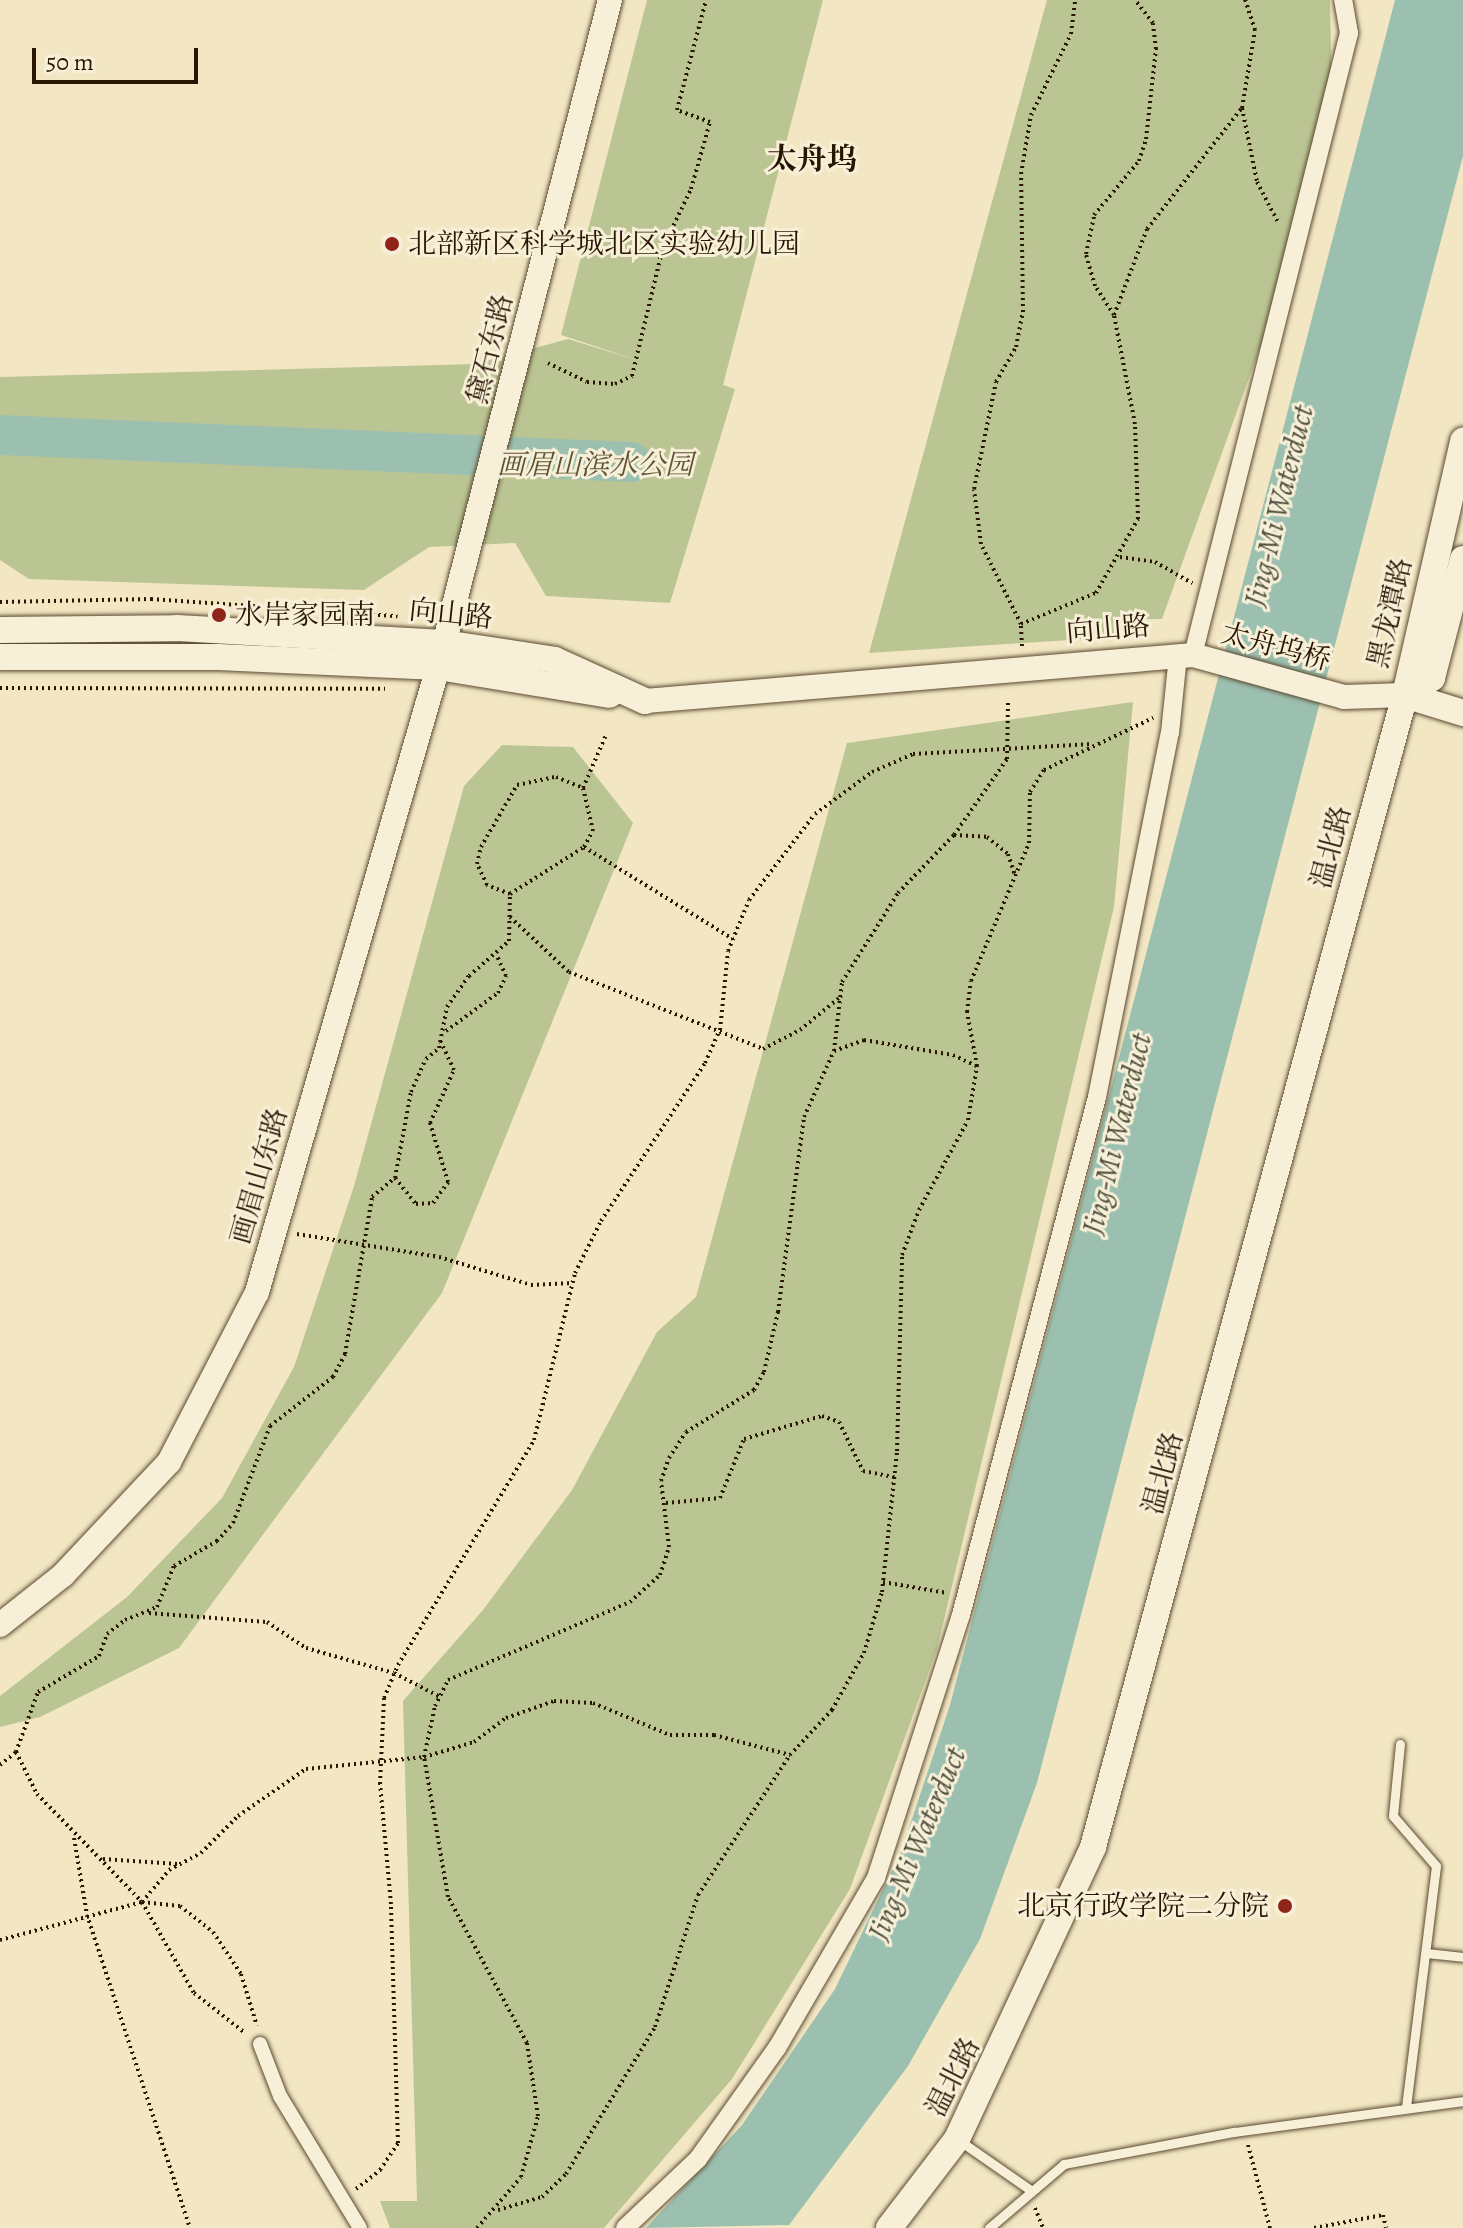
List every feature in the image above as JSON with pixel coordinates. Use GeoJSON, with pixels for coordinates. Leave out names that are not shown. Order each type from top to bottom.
{"type":"FeatureCollection","features":[{"type":"Feature","properties":{"kind":"main road","name":"黑龙潭路"},"geometry":{"type":"LineString","coordinates":[[1405,695],[1463,441]]}},
{"type":"Feature","properties":{"kind":"main road","name":"黑龙潭路"},"geometry":{"type":"LineString","coordinates":[[1405,695],[1432,678],[1463,559]]}},
{"type":"Feature","properties":{"kind":"main road","name":"向山路"},"geometry":{"type":"LineString","coordinates":[[0,630],[177,628],[441,655]]}},
{"type":"Feature","properties":{"kind":"main road","name":"向山路"},"geometry":{"type":"LineString","coordinates":[[0,657],[441,655],[555,660],[645,701]]}},
{"type":"Feature","properties":{"kind":"main road"},"geometry":{"type":"LineString","coordinates":[[1405,695],[1463,713]]}},
{"type":"Feature","properties":{"kind":"main road","name":"温北路"},"geometry":{"type":"LineString","coordinates":[[889,2228],[957,2139],[1093,1847],[1405,695]]}},
{"type":"Feature","properties":{"kind":"street","name":"黛石东路"},"geometry":{"type":"LineString","coordinates":[[441,655],[610,0]]}},
{"type":"Feature","properties":{"kind":"street"},"geometry":{"type":"LineString","coordinates":[[625,2228],[698,2159],[769,2061],[876,1878],[966,1596],[1097,1097],[1173,710],[1186,656],[1205,606],[1349,33],[1343,0]]}},
{"type":"Feature","properties":{"kind":"street","name":"画眉山东路"},"geometry":{"type":"LineString","coordinates":[[0,1625],[63,1575],[169,1462],[257,1292],[441,655]]}},
{"type":"Feature","properties":{"kind":"street","name":"太舟坞桥"},"geometry":{"type":"LineString","coordinates":[[1186,656],[1344,697],[1405,695]]}},
{"type":"Feature","properties":{"kind":"street","name":"向山路"},"geometry":{"type":"LineString","coordinates":[[645,701],[1186,656]]}},
{"type":"Feature","properties":{"kind":"street"},"geometry":{"type":"LineString","coordinates":[[260,2044],[280,2096],[360,2228]]}},
{"type":"Feature","properties":{"kind":"lane"},"geometry":{"type":"LineString","coordinates":[[1400,1744],[1393,1816],[1436,1866],[1406,2107]]}},
{"type":"Feature","properties":{"kind":"lane"},"geometry":{"type":"LineString","coordinates":[[1426,1953],[1463,1957]]}},
{"type":"Feature","properties":{"kind":"lane"},"geometry":{"type":"LineString","coordinates":[[989,2228],[1029,2189],[1064,2164],[1244,2130],[1463,2101]]}},
{"type":"Feature","properties":{"kind":"lane"},"geometry":{"type":"LineString","coordinates":[[957,2139],[1029,2189]]}},
{"type":"Feature","properties":{"kind":"path"},"geometry":{"type":"LineString","coordinates":[[548,363],[587,382],[615,384],[632,376],[663,247],[691,189],[710,122],[677,110],[706,0]]}},
{"type":"Feature","properties":{"kind":"path"},"geometry":{"type":"LineString","coordinates":[[1075,0],[1071,34],[1031,115],[1021,174],[1023,312],[1016,347],[996,382],[974,489],[981,544],[1021,624],[1096,593],[1120,557],[1138,519],[1141,482],[1114,315],[1095,286],[1086,254],[1094,215],[1139,161],[1146,139],[1156,49],[1153,23],[1135,0]]}},
{"type":"Feature","properties":{"kind":"path"},"geometry":{"type":"LineString","coordinates":[[1245,0],[1255,30],[1242,108],[1257,182],[1287,237]]}},
{"type":"Feature","properties":{"kind":"path"},"geometry":{"type":"LineString","coordinates":[[1114,315],[1147,229],[1242,108]]}},
{"type":"Feature","properties":{"kind":"path"},"geometry":{"type":"LineString","coordinates":[[1120,557],[1155,562],[1191,582],[1205,606]]}},
{"type":"Feature","properties":{"kind":"path"},"geometry":{"type":"LineString","coordinates":[[0,688],[90,684],[375,693],[400,682]]}},
{"type":"Feature","properties":{"kind":"path"},"geometry":{"type":"LineString","coordinates":[[477,2228],[521,2177],[538,2116],[533,2066],[527,2043],[448,1897],[424,1757],[440,1697],[448,1680],[630,1602],[660,1575],[669,1547],[661,1481],[686,1432],[754,1390],[764,1372],[778,1312],[804,1117],[834,1051],[842,982],[898,893],[954,835],[1007,759],[1008,703]]}},
{"type":"Feature","properties":{"kind":"path"},"geometry":{"type":"LineString","coordinates":[[495,2210],[542,2197],[589,2139],[655,2027],[698,1895],[790,1755],[832,1710],[864,1653],[883,1582],[894,1477],[902,1255],[919,1210],[968,1120],[977,1066],[967,1012],[971,981],[1029,843],[1030,792],[1044,770],[1092,744],[1173,710]]}},
{"type":"Feature","properties":{"kind":"path"},"geometry":{"type":"LineString","coordinates":[[510,894],[584,847],[593,831],[583,788],[606,735]]}},
{"type":"Feature","properties":{"kind":"path"},"geometry":{"type":"LineString","coordinates":[[344,2199],[380,2170],[398,2143],[391,1904],[380,1759],[384,1698],[394,1673],[534,1440],[572,1283],[601,1221],[705,1063],[720,1030],[733,939],[749,900],[815,814],[872,772],[913,754],[1007,746],[1048,750],[1092,744]]}},
{"type":"Feature","properties":{"kind":"path"},"geometry":{"type":"LineString","coordinates":[[510,894],[487,885],[477,864],[517,785],[556,777],[583,788]]}},
{"type":"Feature","properties":{"kind":"path"},"geometry":{"type":"LineString","coordinates":[[954,835],[987,837],[1008,854],[1016,878]]}},
{"type":"Feature","properties":{"kind":"path"},"geometry":{"type":"LineString","coordinates":[[584,847],[733,939]]}},
{"type":"Feature","properties":{"kind":"path"},"geometry":{"type":"LineString","coordinates":[[147,1613],[163,1597],[174,1566],[217,1541],[233,1523],[270,1426],[333,1377],[345,1354],[372,1197],[395,1178],[411,1092],[441,1042],[454,997],[469,976],[497,956],[509,941],[510,894]]}},
{"type":"Feature","properties":{"kind":"path"},"geometry":{"type":"LineString","coordinates":[[510,916],[569,972],[763,1049],[800,1030],[839,998]]}},
{"type":"Feature","properties":{"kind":"path"},"geometry":{"type":"LineString","coordinates":[[445,1032],[498,993],[506,976],[497,956]]}},
{"type":"Feature","properties":{"kind":"path"},"geometry":{"type":"LineString","coordinates":[[834,1051],[864,1040],[953,1055],[977,1066]]}},
{"type":"Feature","properties":{"kind":"path"},"geometry":{"type":"LineString","coordinates":[[395,1178],[416,1204],[433,1203],[448,1182],[430,1123],[454,1070],[441,1042]]}},
{"type":"Feature","properties":{"kind":"path"},"geometry":{"type":"LineString","coordinates":[[275,1230],[489,1269],[531,1285],[572,1283]]}},
{"type":"Feature","properties":{"kind":"path"},"geometry":{"type":"LineString","coordinates":[[666,1503],[720,1498],[744,1439],[822,1416],[839,1422],[863,1471],[894,1477]]}},
{"type":"Feature","properties":{"kind":"path"},"geometry":{"type":"LineString","coordinates":[[883,1582],[966,1596]]}},
{"type":"Feature","properties":{"kind":"path"},"geometry":{"type":"LineString","coordinates":[[0,1765],[16,1752],[38,1692],[99,1656],[107,1634],[125,1620],[147,1613],[251,1618],[306,1648],[394,1673],[440,1697]]}},
{"type":"Feature","properties":{"kind":"path"},"geometry":{"type":"LineString","coordinates":[[142,1902],[180,1864],[306,1769],[380,1759],[424,1757],[474,1742],[506,1718],[554,1701],[593,1703],[670,1735],[714,1735],[790,1755]]}},
{"type":"Feature","properties":{"kind":"path"},"geometry":{"type":"LineString","coordinates":[[16,1752],[37,1794],[74,1838],[100,1859],[142,1902],[194,1993],[260,2044]]}},
{"type":"Feature","properties":{"kind":"path"},"geometry":{"type":"LineString","coordinates":[[74,1838],[87,1915],[190,2228]]}},
{"type":"Feature","properties":{"kind":"path"},"geometry":{"type":"LineString","coordinates":[[100,1859],[180,1864]]}},
{"type":"Feature","properties":{"kind":"path"},"geometry":{"type":"LineString","coordinates":[[0,1940],[142,1902],[180,1906],[213,1932],[241,1974],[260,2044]]}},
{"type":"Feature","properties":{"kind":"path"},"geometry":{"type":"LineString","coordinates":[[1244,2130],[1270,2228]]}},
{"type":"Feature","properties":{"kind":"path"},"geometry":{"type":"LineString","coordinates":[[1314,2228],[1383,2215],[1386,2228]]}},
{"type":"Feature","properties":{"kind":"green space","name":"画眉山滨水公园"},"geometry":{"type":"Polygon","coordinates":[[[647,0],[823,0],[723,385],[735,389],[670,603],[546,596],[515,543],[429,547],[364,590],[29,579],[0,560],[0,377],[475,364],[568,339],[637,360],[561,335],[647,0]]]}},
{"type":"Feature","properties":{"kind":"green space"},"geometry":{"type":"Polygon","coordinates":[[[1047,0],[1330,0],[1332,104],[1309,212],[1162,619],[1142,619],[1132,636],[869,653],[1047,0]]]}},
{"type":"Feature","properties":{"kind":"green space"},"geometry":{"type":"Polygon","coordinates":[[[1133,702],[1114,907],[937,1649],[850,1889],[732,2079],[604,2228],[390,2228],[380,2201],[417,2201],[403,1701],[483,1610],[572,1490],[657,1332],[696,1297],[847,743],[1133,702]]]}},
{"type":"Feature","properties":{"kind":"green space"},"geometry":{"type":"Polygon","coordinates":[[[502,745],[573,747],[633,823],[442,1293],[179,1648],[40,1717],[0,1727],[0,1696],[127,1597],[222,1498],[294,1367],[354,1186],[464,786],[502,745]]]}},
{"type":"Feature","properties":{"kind":"water","name":"Jing-Mi Waterduct"},"geometry":{"type":"Polygon","coordinates":[[[1395,0],[1463,0],[1463,156],[1037,1783],[980,1939],[908,2066],[789,2225],[646,2228],[742,2125],[835,1989],[901,1852],[950,1705],[1395,0]]]}},
{"type":"Feature","properties":{"kind":"waterway"},"geometry":{"type":"LineString","coordinates":[[0,435],[631,462]]}},
{"type":"Feature","properties":{"kind":"place","name":"北部新区科学城北区实验幼儿园"},"geometry":{"type":"Point","coordinates":[392,244]}},
{"type":"Feature","properties":{"kind":"place","name":"水岸家园南"},"geometry":{"type":"Point","coordinates":[219,615]}},
{"type":"Feature","properties":{"kind":"place","name":"北京行政学院二分院"},"geometry":{"type":"Point","coordinates":[1285,1906]}},
{"type":"Feature","properties":{"kind":"district","name":"太舟坞"},"geometry":{"type":"Point","coordinates":[812,159]}}]}
